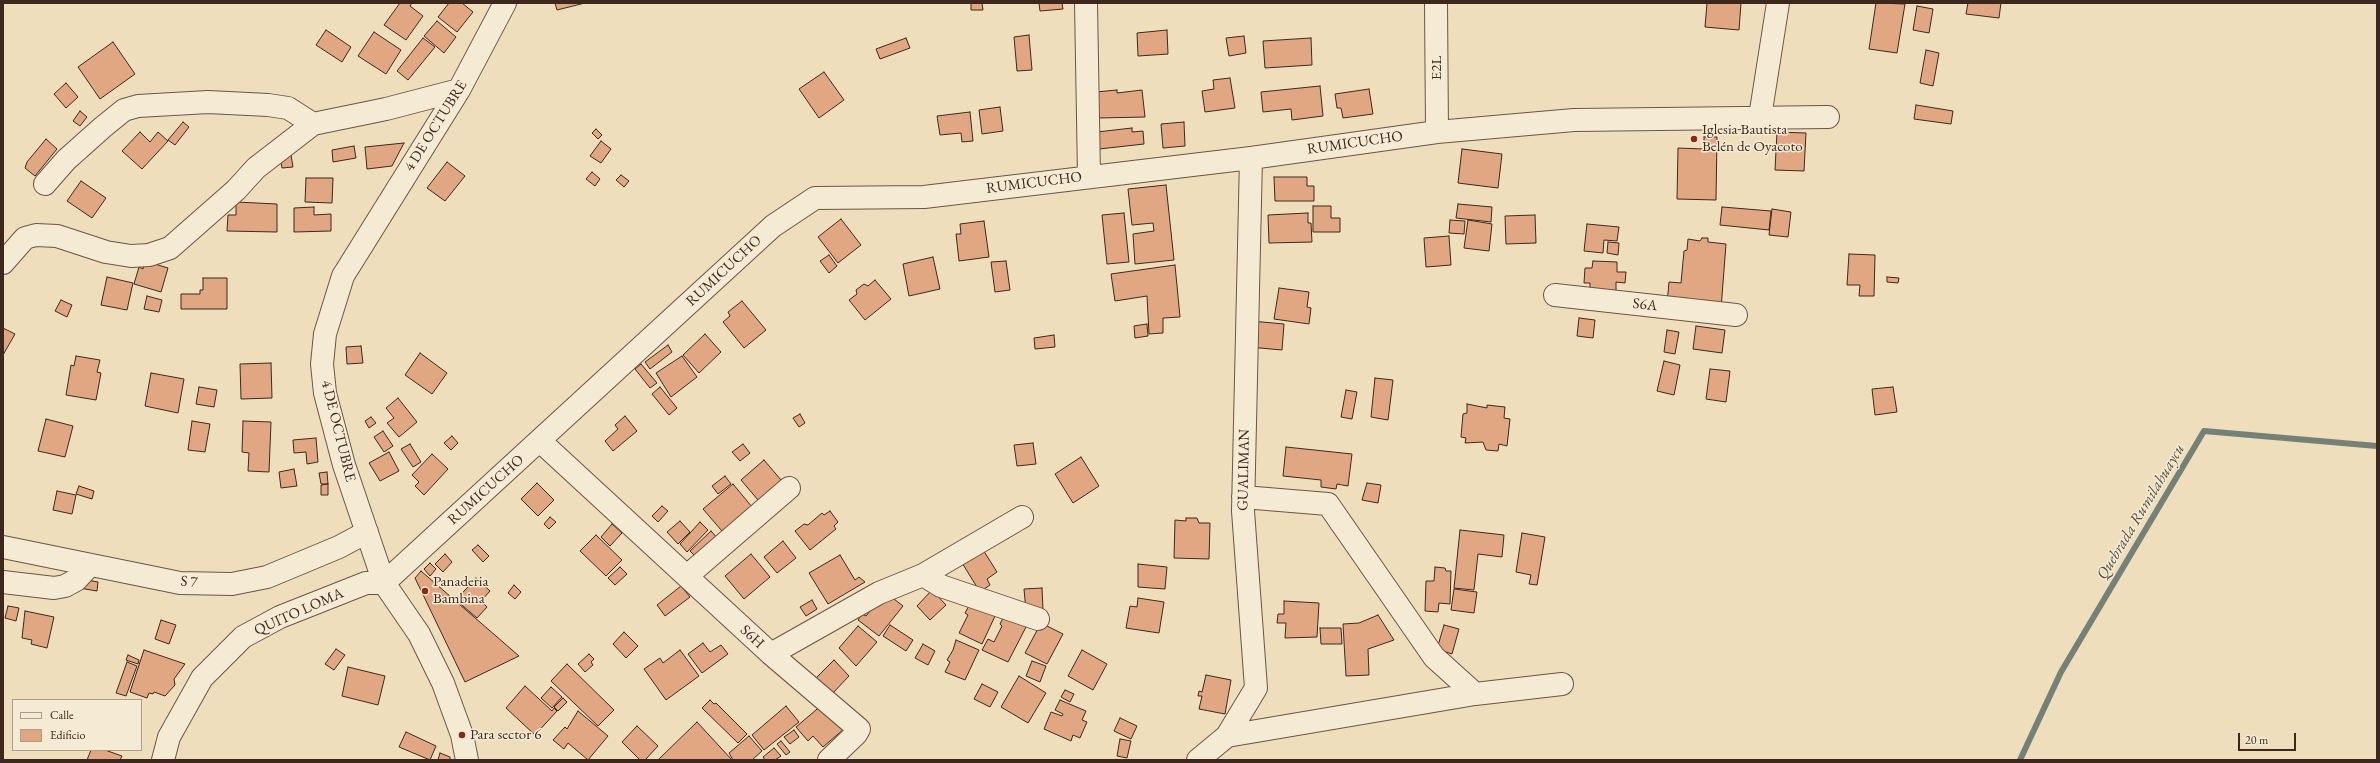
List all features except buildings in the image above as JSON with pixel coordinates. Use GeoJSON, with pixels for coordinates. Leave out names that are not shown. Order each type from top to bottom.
{"type":"FeatureCollection","features":[{"type":"Feature","properties":{"kind":"street","name":"4 DE OCTUBRE"},"geometry":{"type":"LineString","coordinates":[[467,760],[462,735],[443,682],[419,634],[384,583],[344,465],[325,393],[322,364],[325,334],[344,276],[459,90],[505,3]]}},
{"type":"Feature","properties":{"kind":"street"},"geometry":{"type":"LineString","coordinates":[[1086,3],[1089,176]]}},
{"type":"Feature","properties":{"kind":"street","name":"E2L"},"geometry":{"type":"LineString","coordinates":[[1436,3],[1437,132]]}},
{"type":"Feature","properties":{"kind":"street"},"geometry":{"type":"LineString","coordinates":[[1760,117],[1778,3]]}},
{"type":"Feature","properties":{"kind":"street"},"geometry":{"type":"LineString","coordinates":[[3,263],[25,238],[36,235],[57,236],[106,252],[131,256],[149,255],[170,248],[236,190],[256,168],[314,124],[386,109],[459,90]]}},
{"type":"Feature","properties":{"kind":"street"},"geometry":{"type":"LineString","coordinates":[[45,184],[66,160],[103,127],[124,110],[138,106],[208,102],[268,105],[288,108],[314,124]]}},
{"type":"Feature","properties":{"kind":"street","name":"RUMICUCHO"},"geometry":{"type":"LineString","coordinates":[[384,583],[773,226],[816,198],[924,197],[1089,176],[1251,158],[1437,132],[1574,120],[1828,117]]}},
{"type":"Feature","properties":{"kind":"street","name":"GUALIMAN"},"geometry":{"type":"LineString","coordinates":[[1198,760],[1227,736],[1256,688],[1243,497],[1251,158]]}},
{"type":"Feature","properties":{"kind":"street","name":"S6A"},"geometry":{"type":"LineString","coordinates":[[1555,295],[1736,315]]}},
{"type":"Feature","properties":{"kind":"street","name":"S6H"},"geometry":{"type":"LineString","coordinates":[[540,441],[771,654],[879,593],[923,575],[1022,517]]}},
{"type":"Feature","properties":{"kind":"street"},"geometry":{"type":"LineString","coordinates":[[687,576],[789,488]]}},
{"type":"Feature","properties":{"kind":"street"},"geometry":{"type":"LineString","coordinates":[[1243,497],[1328,504],[1434,657],[1475,694]]}},
{"type":"Feature","properties":{"kind":"street","name":"S 7"},"geometry":{"type":"LineString","coordinates":[[3,547],[180,583],[232,584],[267,577],[339,547],[367,532]]}},
{"type":"Feature","properties":{"kind":"street"},"geometry":{"type":"LineString","coordinates":[[3,582],[54,588],[65,586],[76,580],[90,565]]}},
{"type":"Feature","properties":{"kind":"street"},"geometry":{"type":"LineString","coordinates":[[923,575],[941,586],[1038,619]]}},
{"type":"Feature","properties":{"kind":"street","name":"QUITO LOMA"},"geometry":{"type":"LineString","coordinates":[[163,760],[169,737],[202,678],[243,637],[280,617],[366,583],[384,583]]}},
{"type":"Feature","properties":{"kind":"street"},"geometry":{"type":"LineString","coordinates":[[771,654],[859,729],[856,734],[829,760]]}},
{"type":"Feature","properties":{"kind":"street"},"geometry":{"type":"LineString","coordinates":[[1227,736],[1475,694],[1562,684]]}},
{"type":"Feature","properties":{"kind":"waterway","name":"Quebrada Rumilahuaycu"},"geometry":{"type":"LineString","coordinates":[[2020,760],[2061,672],[2204,431],[2377,446]]}},
{"type":"Feature","properties":{"kind":"place","name":"Iglesia Bautista Belén de Oyacoto"},"geometry":{"type":"Point","coordinates":[1694,139]}},
{"type":"Feature","properties":{"kind":"place","name":"Panaderia Bambina"},"geometry":{"type":"Point","coordinates":[425,591]}},
{"type":"Feature","properties":{"kind":"place","name":"Para sector 6"},"geometry":{"type":"Point","coordinates":[462,735]}}]}
